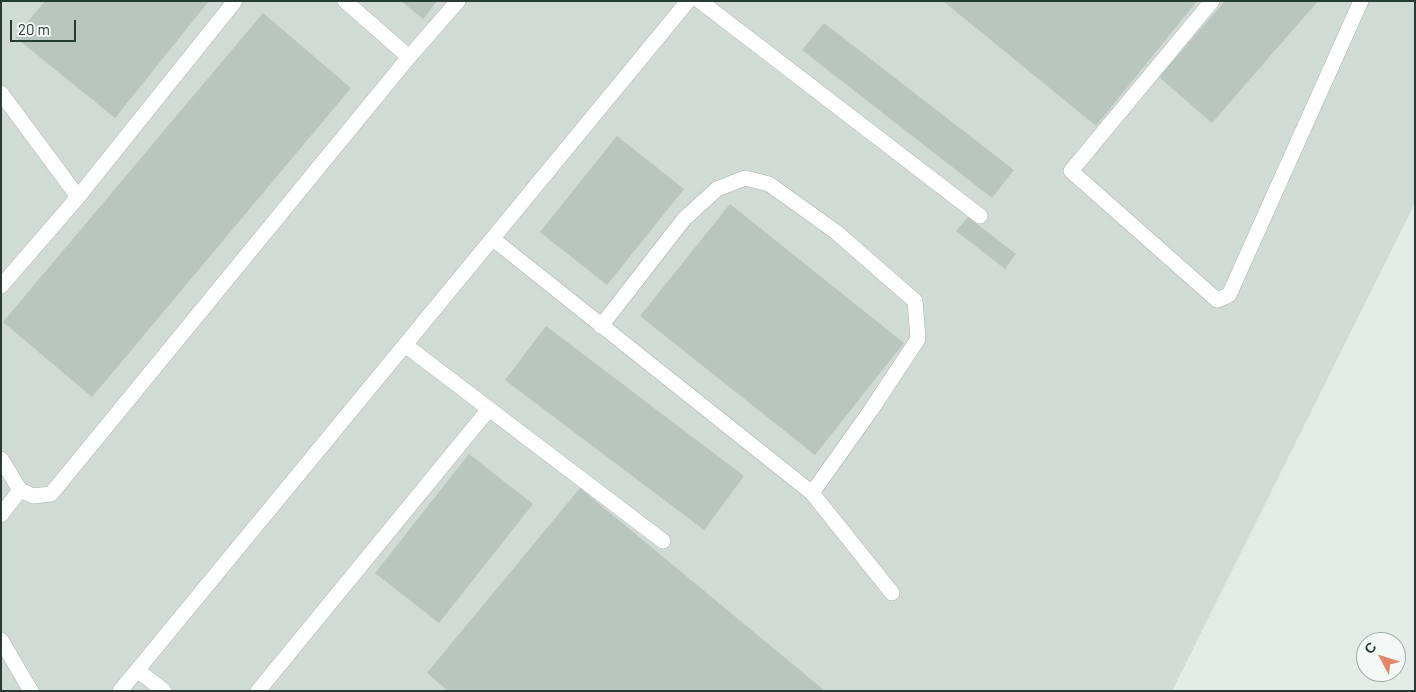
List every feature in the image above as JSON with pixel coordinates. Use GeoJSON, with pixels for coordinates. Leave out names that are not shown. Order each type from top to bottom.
{"type":"FeatureCollection","features":[{"type":"Feature","properties":{"kind":"street"},"geometry":{"type":"LineString","coordinates":[[1,286],[78,197],[236,1]]}},
{"type":"Feature","properties":{"kind":"street"},"geometry":{"type":"LineString","coordinates":[[345,1],[408,57]]}},
{"type":"Feature","properties":{"kind":"street"},"geometry":{"type":"LineString","coordinates":[[1,459],[20,490],[33,496],[51,494],[408,57],[458,1]]}},
{"type":"Feature","properties":{"kind":"street"},"geometry":{"type":"LineString","coordinates":[[120,691],[688,1]]}},
{"type":"Feature","properties":{"kind":"street"},"geometry":{"type":"LineString","coordinates":[[700,1],[980,216]]}},
{"type":"Feature","properties":{"kind":"street"},"geometry":{"type":"LineString","coordinates":[[1212,1],[1071,171],[1217,300],[1228,295],[1361,1]]}},
{"type":"Feature","properties":{"kind":"street"},"geometry":{"type":"LineString","coordinates":[[1,93],[78,197]]}},
{"type":"Feature","properties":{"kind":"street"},"geometry":{"type":"LineString","coordinates":[[601,326],[684,220],[717,189],[745,178],[769,184],[836,232],[915,301],[918,339],[871,410],[812,493]]}},
{"type":"Feature","properties":{"kind":"street"},"geometry":{"type":"LineString","coordinates":[[493,239],[812,493],[892,593]]}},
{"type":"Feature","properties":{"kind":"street"},"geometry":{"type":"LineString","coordinates":[[405,345],[663,541]]}},
{"type":"Feature","properties":{"kind":"street"},"geometry":{"type":"LineString","coordinates":[[258,691],[489,409]]}},
{"type":"Feature","properties":{"kind":"street"},"geometry":{"type":"LineString","coordinates":[[1,514],[20,490]]}},
{"type":"Feature","properties":{"kind":"street"},"geometry":{"type":"LineString","coordinates":[[1,640],[30,691]]}},
{"type":"Feature","properties":{"kind":"street"},"geometry":{"type":"LineString","coordinates":[[137,670],[164,691]]}},
{"type":"Feature","properties":{"kind":"shaded area"},"geometry":{"type":"Polygon","coordinates":[[[1,1],[1415,1],[1415,203],[1172,691],[1,691],[1,1]]]}},
{"type":"Feature","properties":{"kind":"building"},"geometry":{"type":"Polygon","coordinates":[[[45,1],[209,1],[115,118],[15,37],[45,1]]]}},
{"type":"Feature","properties":{"kind":"building"},"geometry":{"type":"Polygon","coordinates":[[[401,1],[437,1],[423,19],[401,1]]]}},
{"type":"Feature","properties":{"kind":"building"},"geometry":{"type":"Polygon","coordinates":[[[943,1],[1197,1],[1096,126],[943,1]]]}},
{"type":"Feature","properties":{"kind":"building"},"geometry":{"type":"Polygon","coordinates":[[[1225,1],[1318,1],[1212,123],[1159,77],[1225,1]]]}},
{"type":"Feature","properties":{"kind":"building"},"geometry":{"type":"Polygon","coordinates":[[[263,13],[351,88],[92,397],[3,322],[263,13]]]}},
{"type":"Feature","properties":{"kind":"building"},"geometry":{"type":"Polygon","coordinates":[[[824,23],[1014,170],[992,198],[802,50],[824,23]]]}},
{"type":"Feature","properties":{"kind":"building"},"geometry":{"type":"Polygon","coordinates":[[[617,136],[684,189],[607,285],[540,232],[617,136]]]}},
{"type":"Feature","properties":{"kind":"building"},"geometry":{"type":"Polygon","coordinates":[[[730,204],[904,343],[815,455],[640,316],[730,204]]]}},
{"type":"Feature","properties":{"kind":"building"},"geometry":{"type":"Polygon","coordinates":[[[968,217],[1016,254],[1005,269],[956,231],[968,217]]]}},
{"type":"Feature","properties":{"kind":"building"},"geometry":{"type":"Polygon","coordinates":[[[546,326],[744,476],[704,530],[505,380],[546,326]]]}},
{"type":"Feature","properties":{"kind":"building"},"geometry":{"type":"Polygon","coordinates":[[[469,454],[533,504],[439,623],[375,573],[469,454]]]}},
{"type":"Feature","properties":{"kind":"building"},"geometry":{"type":"Polygon","coordinates":[[[580,488],[825,691],[448,691],[427,673],[580,488]]]}}]}
